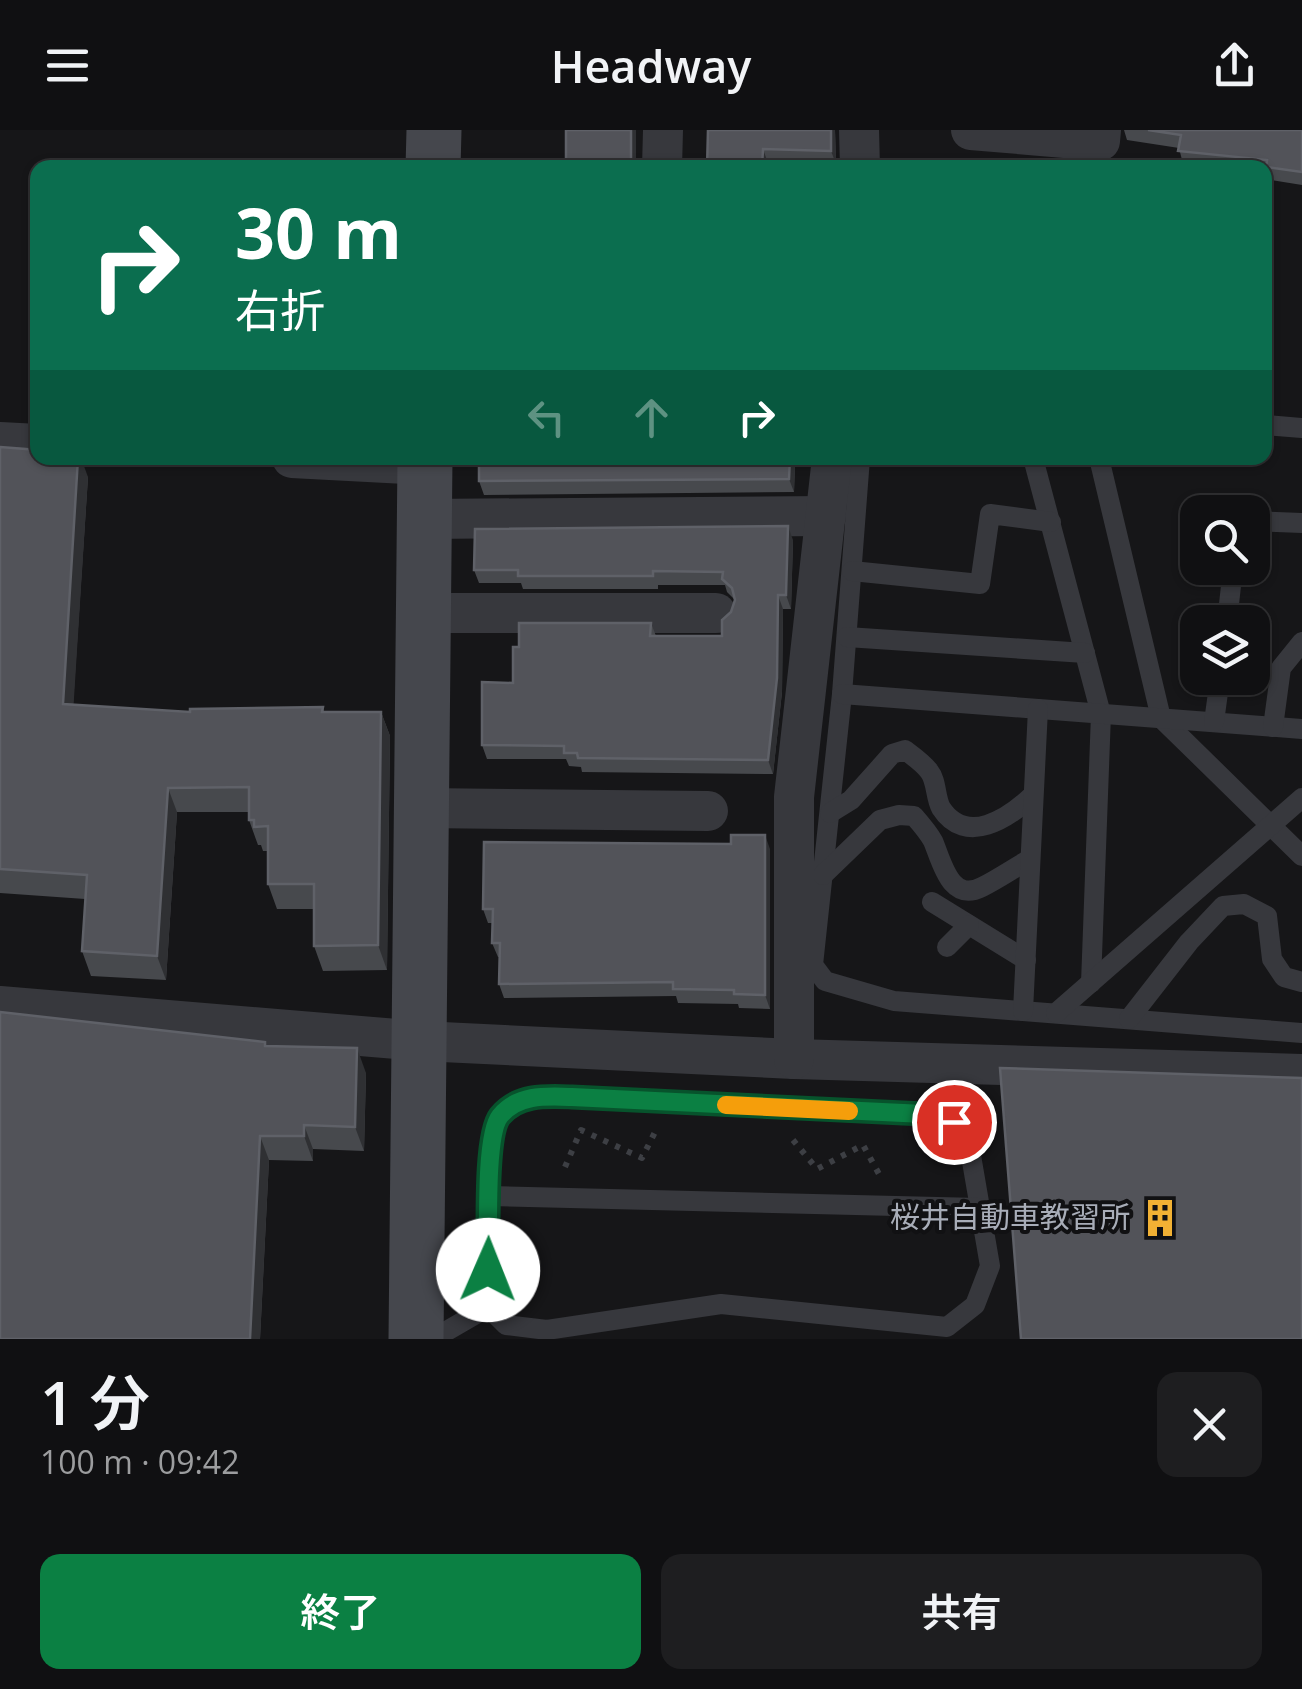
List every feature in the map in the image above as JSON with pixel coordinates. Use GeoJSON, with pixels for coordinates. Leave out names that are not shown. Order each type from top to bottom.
{"type":"FeatureCollection","features":[{"type":"Feature","properties":{"kind":"street"},"geometry":{"type":"LineString","coordinates":[[432,160],[434,130]]}},
{"type":"Feature","properties":{"kind":"street"},"geometry":{"type":"LineString","coordinates":[[662,160],[663,130]]}},
{"type":"Feature","properties":{"kind":"street"},"geometry":{"type":"LineString","coordinates":[[859,130],[860,160]]}},
{"type":"Feature","properties":{"kind":"street"},"geometry":{"type":"LineString","coordinates":[[971,130],[1100,141],[1101,130]]}},
{"type":"Feature","properties":{"kind":"street"},"geometry":{"type":"LineString","coordinates":[[0,442],[30,444]]}},
{"type":"Feature","properties":{"kind":"street"},"geometry":{"type":"LineString","coordinates":[[416,1339],[425,465]]}},
{"type":"Feature","properties":{"kind":"street"},"geometry":{"type":"LineString","coordinates":[[794,1059],[794,798],[831,465]]}},
{"type":"Feature","properties":{"kind":"street"},"geometry":{"type":"LineString","coordinates":[[424,519],[826,516]]}},
{"type":"Feature","properties":{"kind":"street"},"geometry":{"type":"LineString","coordinates":[[424,613],[716,613]]}},
{"type":"Feature","properties":{"kind":"street"},"geometry":{"type":"LineString","coordinates":[[422,808],[708,811]]}},
{"type":"Feature","properties":{"kind":"street"},"geometry":{"type":"LineString","coordinates":[[0,1006],[421,1041],[794,1059],[1302,1074]]}},
{"type":"Feature","properties":{"kind":"lane"},"geometry":{"type":"LineString","coordinates":[[1272,426],[1302,428]]}},
{"type":"Feature","properties":{"kind":"lane"},"geometry":{"type":"LineString","coordinates":[[860,465],[842,694],[813,965],[825,982],[894,1002],[1302,1033]]}},
{"type":"Feature","properties":{"kind":"lane"},"geometry":{"type":"LineString","coordinates":[[1036,465],[1101,714],[1092,983]]}},
{"type":"Feature","properties":{"kind":"lane"},"geometry":{"type":"LineString","coordinates":[[1101,465],[1161,718],[1302,856]]}},
{"type":"Feature","properties":{"kind":"lane"},"geometry":{"type":"LineString","coordinates":[[852,570],[980,584],[990,514],[1051,522]]}},
{"type":"Feature","properties":{"kind":"lane"},"geometry":{"type":"LineString","coordinates":[[1270,522],[1302,523]]}},
{"type":"Feature","properties":{"kind":"lane"},"geometry":{"type":"LineString","coordinates":[[847,637],[1085,653]]}},
{"type":"Feature","properties":{"kind":"lane"},"geometry":{"type":"LineString","coordinates":[[1273,727],[1281,668],[1302,642]]}},
{"type":"Feature","properties":{"kind":"lane"},"geometry":{"type":"LineString","coordinates":[[842,694],[1302,729]]}},
{"type":"Feature","properties":{"kind":"lane"},"geometry":{"type":"LineString","coordinates":[[1214,722],[1218,695]]}},
{"type":"Feature","properties":{"kind":"lane"},"geometry":{"type":"LineString","coordinates":[[1023,1011],[1038,708]]}},
{"type":"Feature","properties":{"kind":"lane"},"geometry":{"type":"LineString","coordinates":[[830,813],[851,800],[892,754],[906,750],[930,772],[939,804],[952,821],[962,826],[998,823],[1033,795]]}},
{"type":"Feature","properties":{"kind":"lane"},"geometry":{"type":"LineString","coordinates":[[1056,1014],[1302,798]]}},
{"type":"Feature","properties":{"kind":"lane"},"geometry":{"type":"LineString","coordinates":[[823,876],[880,820],[898,815],[914,816],[922,825],[941,868],[958,889],[981,887],[1030,859]]}},
{"type":"Feature","properties":{"kind":"lane"},"geometry":{"type":"LineString","coordinates":[[932,902],[1026,960]]}},
{"type":"Feature","properties":{"kind":"lane"},"geometry":{"type":"LineString","coordinates":[[1129,1019],[1189,942],[1223,906],[1244,904],[1267,916],[1272,959],[1284,977],[1302,982]]}},
{"type":"Feature","properties":{"kind":"lane"},"geometry":{"type":"LineString","coordinates":[[947,947],[969,925]]}},
{"type":"Feature","properties":{"kind":"lane"},"geometry":{"type":"LineString","coordinates":[[924,1114],[976,1064]]}},
{"type":"Feature","properties":{"kind":"lane"},"geometry":{"type":"LineString","coordinates":[[538,1096],[924,1114],[954,1122],[969,1144],[990,1266],[975,1305],[947,1326],[721,1304],[547,1330],[506,1324],[488,1307],[491,1140],[498,1117],[518,1102],[538,1096]]}},
{"type":"Feature","properties":{"kind":"lane"},"geometry":{"type":"LineString","coordinates":[[490,1196],[979,1208]]}},
{"type":"Feature","properties":{"kind":"lane"},"geometry":{"type":"LineString","coordinates":[[434,1339],[488,1307]]}},
{"type":"Feature","properties":{"kind":"path"},"geometry":{"type":"LineString","coordinates":[[552,1197],[582,1130],[642,1158],[671,1102]]}},
{"type":"Feature","properties":{"kind":"path"},"geometry":{"type":"LineString","coordinates":[[794,1108],[788,1134],[818,1169],[864,1145],[896,1206]]}},
{"type":"Feature","properties":{"kind":"building"},"geometry":{"type":"Polygon","coordinates":[[[566,130],[631,130],[631,160],[566,160],[566,130]]]}},
{"type":"Feature","properties":{"kind":"building"},"geometry":{"type":"Polygon","coordinates":[[[708,130],[831,130],[831,151],[763,149],[762,160],[707,160],[708,130]]]}},
{"type":"Feature","properties":{"kind":"building"},"geometry":{"type":"Polygon","coordinates":[[[1148,130],[1302,130],[1302,172],[1272,168],[1272,160],[1178,151],[1181,135],[1148,130]]]}},
{"type":"Feature","properties":{"kind":"building"},"geometry":{"type":"Polygon","coordinates":[[[0,447],[30,449],[30,465],[78,465],[63,704],[190,712],[323,707],[322,712],[381,712],[378,945],[314,946],[314,884],[268,884],[268,826],[254,827],[254,820],[249,820],[249,787],[168,788],[157,956],[82,951],[87,875],[0,869],[0,447]]]}},
{"type":"Feature","properties":{"kind":"building"},"geometry":{"type":"Polygon","coordinates":[[[479,465],[790,465],[789,479],[479,481],[479,465]]]}},
{"type":"Feature","properties":{"kind":"building"},"geometry":{"type":"Polygon","coordinates":[[[788,526],[786,595],[778,595],[777,678],[768,760],[578,758],[577,753],[564,753],[564,746],[482,745],[482,682],[513,683],[513,647],[519,647],[519,623],[651,623],[650,636],[722,636],[722,620],[731,612],[735,600],[732,588],[722,579],[723,572],[518,576],[518,570],[474,570],[475,529],[788,526]]]}},
{"type":"Feature","properties":{"kind":"building"},"geometry":{"type":"Polygon","coordinates":[[[731,835],[765,835],[765,995],[673,989],[673,982],[499,984],[500,943],[492,943],[493,909],[483,909],[484,842],[731,844],[731,835]]]}},
{"type":"Feature","properties":{"kind":"building"},"geometry":{"type":"Polygon","coordinates":[[[0,1012],[265,1042],[265,1046],[357,1048],[355,1127],[304,1125],[304,1136],[260,1136],[250,1339],[0,1339],[0,1012]]]}},
{"type":"Feature","properties":{"kind":"building","name":"桜井自動車教習所"},"geometry":{"type":"Polygon","coordinates":[[[1000,1068],[1302,1078],[1302,1339],[1021,1339],[1000,1068]]]}},
{"type":"Feature","properties":{"kind":"slow traffic"},"geometry":{"type":"LineString","coordinates":[[726,1105],[849,1111]]}},
{"type":"Feature","properties":{"kind":"place","name":"桜井自動車教習所"},"geometry":{"type":"Point","coordinates":[1160,1218]}},
{"type":"Feature","properties":{"kind":"route"},"geometry":{"type":"LineString","coordinates":[[488,1270],[491,1140],[498,1117],[518,1102],[538,1096],[572,1097],[924,1114],[954,1122]]}}]}
